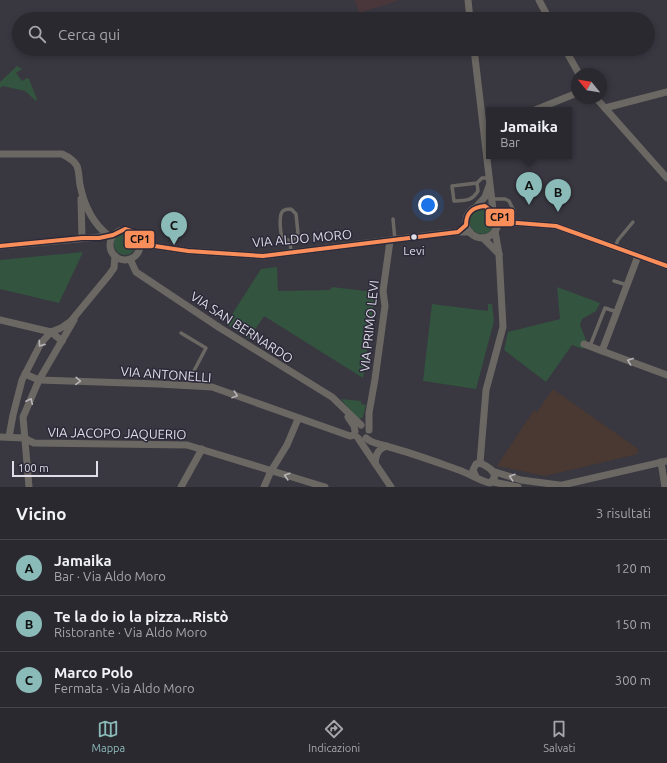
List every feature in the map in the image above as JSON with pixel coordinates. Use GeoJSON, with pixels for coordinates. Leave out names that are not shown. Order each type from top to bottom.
{"type":"FeatureCollection","features":[{"type":"Feature","properties":{"kind":"street"},"geometry":{"type":"LineString","coordinates":[[468,0],[469,12]]}},
{"type":"Feature","properties":{"kind":"street"},"geometry":{"type":"LineString","coordinates":[[539,0],[545,12]]}},
{"type":"Feature","properties":{"kind":"street"},"geometry":{"type":"LineString","coordinates":[[475,56],[486,123]]}},
{"type":"Feature","properties":{"kind":"street"},"geometry":{"type":"LineString","coordinates":[[569,56],[576,68]]}},
{"type":"Feature","properties":{"kind":"street"},"geometry":{"type":"LineString","coordinates":[[605,108],[667,92]]}},
{"type":"Feature","properties":{"kind":"street"},"geometry":{"type":"LineString","coordinates":[[542,107],[571,95]]}},
{"type":"Feature","properties":{"kind":"street"},"geometry":{"type":"LineString","coordinates":[[601,104],[667,178]]}},
{"type":"Feature","properties":{"kind":"street"},"geometry":{"type":"LineString","coordinates":[[0,154],[62,154],[71,158],[77,166],[80,187],[82,238]]}},
{"type":"Feature","properties":{"kind":"street"},"geometry":{"type":"LineString","coordinates":[[476,477],[473,470],[478,464],[486,390],[503,327],[499,254],[496,229],[498,221],[494,212],[492,199],[488,159]]}},
{"type":"Feature","properties":{"kind":"street"},"geometry":{"type":"LineString","coordinates":[[458,232],[466,225],[468,214],[485,197],[490,181]]}},
{"type":"Feature","properties":{"kind":"street"},"geometry":{"type":"LineString","coordinates":[[80,187],[91,217],[99,228],[111,236]]}},
{"type":"Feature","properties":{"kind":"street"},"geometry":{"type":"LineString","coordinates":[[476,207],[485,206],[510,222],[556,226],[667,266]]}},
{"type":"Feature","properties":{"kind":"street"},"geometry":{"type":"LineString","coordinates":[[466,225],[474,236],[483,238],[488,237],[496,229],[510,222]]}},
{"type":"Feature","properties":{"kind":"street"},"geometry":{"type":"LineString","coordinates":[[0,246],[82,238],[99,238],[111,236],[120,230],[130,230],[134,232],[140,240],[140,249],[138,254],[109,275]]}},
{"type":"Feature","properties":{"kind":"street","name":"VIA ALDO MORO"},"geometry":{"type":"LineString","coordinates":[[140,240],[148,245],[188,251],[263,256],[458,232],[470,232]]}},
{"type":"Feature","properties":{"kind":"street"},"geometry":{"type":"LineString","coordinates":[[111,236],[110,249],[115,256],[128,260]]}},
{"type":"Feature","properties":{"kind":"street"},"geometry":{"type":"LineString","coordinates":[[99,238],[110,245]]}},
{"type":"Feature","properties":{"kind":"street"},"geometry":{"type":"LineString","coordinates":[[483,238],[499,254]]}},
{"type":"Feature","properties":{"kind":"street","name":"VIA PRIMO LEVI"},"geometry":{"type":"LineString","coordinates":[[362,435],[369,413],[376,379],[385,306],[383,291],[393,240]]}},
{"type":"Feature","properties":{"kind":"street"},"geometry":{"type":"LineString","coordinates":[[140,249],[148,245]]}},
{"type":"Feature","properties":{"kind":"street"},"geometry":{"type":"LineString","coordinates":[[9,438],[13,415],[25,374],[41,343],[51,332],[61,328],[71,321],[114,268],[115,256]]}},
{"type":"Feature","properties":{"kind":"street"},"geometry":{"type":"LineString","coordinates":[[602,351],[638,256]]}},
{"type":"Feature","properties":{"kind":"street","name":"VIA SAN BERNARDO"},"geometry":{"type":"LineString","coordinates":[[128,260],[136,272],[220,328],[332,397],[362,425],[367,427],[362,435],[346,411]]}},
{"type":"Feature","properties":{"kind":"street"},"geometry":{"type":"LineString","coordinates":[[29,487],[23,417],[39,380],[80,310]]}},
{"type":"Feature","properties":{"kind":"street"},"geometry":{"type":"LineString","coordinates":[[0,320],[51,332],[62,342]]}},
{"type":"Feature","properties":{"kind":"street"},"geometry":{"type":"LineString","coordinates":[[587,345],[667,375]]}},
{"type":"Feature","properties":{"kind":"street"},"geometry":{"type":"LineString","coordinates":[[25,374],[39,380]]}},
{"type":"Feature","properties":{"kind":"street","name":"VIA ANTONELLI"},"geometry":{"type":"LineString","coordinates":[[39,380],[212,387],[298,419],[350,436],[362,435]]}},
{"type":"Feature","properties":{"kind":"street","name":"VIA PRIMO LEVI"},"geometry":{"type":"LineString","coordinates":[[362,425],[369,413]]}},
{"type":"Feature","properties":{"kind":"street"},"geometry":{"type":"LineString","coordinates":[[264,487],[298,419]]}},
{"type":"Feature","properties":{"kind":"street"},"geometry":{"type":"LineString","coordinates":[[362,435],[378,444],[388,446],[460,471],[489,484],[518,487]]}},
{"type":"Feature","properties":{"kind":"street"},"geometry":{"type":"LineString","coordinates":[[362,435],[373,460],[391,487]]}},
{"type":"Feature","properties":{"kind":"street","name":"VIA JACOPO JAQUERIO"},"geometry":{"type":"LineString","coordinates":[[0,437],[24,438],[34,443],[187,445],[325,487]]}},
{"type":"Feature","properties":{"kind":"street"},"geometry":{"type":"LineString","coordinates":[[373,460],[378,451],[388,446]]}},
{"type":"Feature","properties":{"kind":"street"},"geometry":{"type":"LineString","coordinates":[[181,487],[202,449]]}},
{"type":"Feature","properties":{"kind":"street"},"geometry":{"type":"LineString","coordinates":[[460,471],[478,464],[492,471],[521,480],[559,486],[664,461],[665,487]]}},
{"type":"Feature","properties":{"kind":"street"},"geometry":{"type":"LineString","coordinates":[[489,484],[495,478],[495,474],[492,471]]}},
{"type":"Feature","properties":{"kind":"lane"},"geometry":{"type":"LineString","coordinates":[[477,183],[478,191],[474,198],[454,201],[452,186],[477,183],[482,178],[490,181]]}},
{"type":"Feature","properties":{"kind":"lane"},"geometry":{"type":"LineString","coordinates":[[492,199],[505,198],[509,200],[514,211],[510,222]]}},
{"type":"Feature","properties":{"kind":"lane"},"geometry":{"type":"LineString","coordinates":[[286,209],[291,209],[296,214],[298,233],[294,239],[290,240],[283,238],[281,234],[280,217],[282,212],[286,209]]}},
{"type":"Feature","properties":{"kind":"lane"},"geometry":{"type":"LineString","coordinates":[[393,219],[393,240]]}},
{"type":"Feature","properties":{"kind":"lane"},"geometry":{"type":"LineString","coordinates":[[615,247],[618,240],[633,222]]}},
{"type":"Feature","properties":{"kind":"lane"},"geometry":{"type":"LineString","coordinates":[[290,240],[291,252]]}},
{"type":"Feature","properties":{"kind":"lane"},"geometry":{"type":"LineString","coordinates":[[614,281],[627,286]]}},
{"type":"Feature","properties":{"kind":"lane"},"geometry":{"type":"LineString","coordinates":[[587,345],[605,308],[617,312]]}},
{"type":"Feature","properties":{"kind":"lane"},"geometry":{"type":"LineString","coordinates":[[181,333],[206,348],[186,386]]}},
{"type":"Feature","properties":{"kind":"shaded area"},"geometry":{"type":"Polygon","coordinates":[[[355,0],[400,0],[362,12],[359,12],[355,0]]]}},
{"type":"Feature","properties":{"kind":"shaded area"},"geometry":{"type":"Polygon","coordinates":[[[553,389],[638,449],[638,454],[545,476],[497,466],[534,410],[537,412],[553,389]]]}},
{"type":"Feature","properties":{"kind":"green space"},"geometry":{"type":"Polygon","coordinates":[[[17,66],[22,69],[16,73],[22,81],[27,78],[29,79],[37,99],[36,101],[25,91],[3,86],[0,88],[0,82],[17,66]]]}},
{"type":"Feature","properties":{"kind":"green space"},"geometry":{"type":"Polygon","coordinates":[[[482,210],[487,211],[493,217],[493,227],[487,233],[482,234],[477,233],[471,227],[470,222],[471,217],[477,211],[482,210]]]}},
{"type":"Feature","properties":{"kind":"green space"},"geometry":{"type":"Polygon","coordinates":[[[121,233],[129,233],[136,240],[136,248],[129,255],[121,255],[114,248],[114,240],[121,233]]]}},
{"type":"Feature","properties":{"kind":"green space"},"geometry":{"type":"Polygon","coordinates":[[[83,252],[59,303],[0,289],[0,260],[83,252]]]}},
{"type":"Feature","properties":{"kind":"green space"},"geometry":{"type":"Polygon","coordinates":[[[277,267],[278,291],[330,290],[332,287],[375,292],[363,378],[264,316],[249,339],[226,324],[261,269],[277,267]]]}},
{"type":"Feature","properties":{"kind":"green space"},"geometry":{"type":"Polygon","coordinates":[[[557,287],[600,303],[596,311],[582,319],[580,325],[586,340],[583,349],[572,345],[546,382],[504,350],[508,332],[560,319],[557,287]]]}},
{"type":"Feature","properties":{"kind":"green space"},"geometry":{"type":"Polygon","coordinates":[[[432,304],[488,311],[488,304],[492,304],[494,321],[476,389],[423,381],[432,304]]]}},
{"type":"Feature","properties":{"kind":"green space"},"geometry":{"type":"Polygon","coordinates":[[[341,399],[361,401],[361,404],[366,405],[363,417],[357,419],[341,399]]]}},
{"type":"Feature","properties":{"kind":"transit line","name":"CP1"},"geometry":{"type":"LineString","coordinates":[[0,246],[82,238],[99,238],[113,235],[125,229],[134,232],[140,240],[148,245],[188,251],[263,256],[458,232],[466,225],[467,217],[471,211],[485,206],[506,222],[556,226],[667,266]]}},
{"type":"Feature","properties":{"kind":"place","name":"Jamaika"},"geometry":{"type":"Point","coordinates":[529,205]}},
{"type":"Feature","properties":{"kind":"place","name":"Te la do io la pizza...Ristò"},"geometry":{"type":"Point","coordinates":[558,212]}},
{"type":"Feature","properties":{"kind":"place","name":"Levi"},"geometry":{"type":"Point","coordinates":[414,237]}},
{"type":"Feature","properties":{"kind":"place","name":"Marco Polo"},"geometry":{"type":"Point","coordinates":[174,245]}}]}
